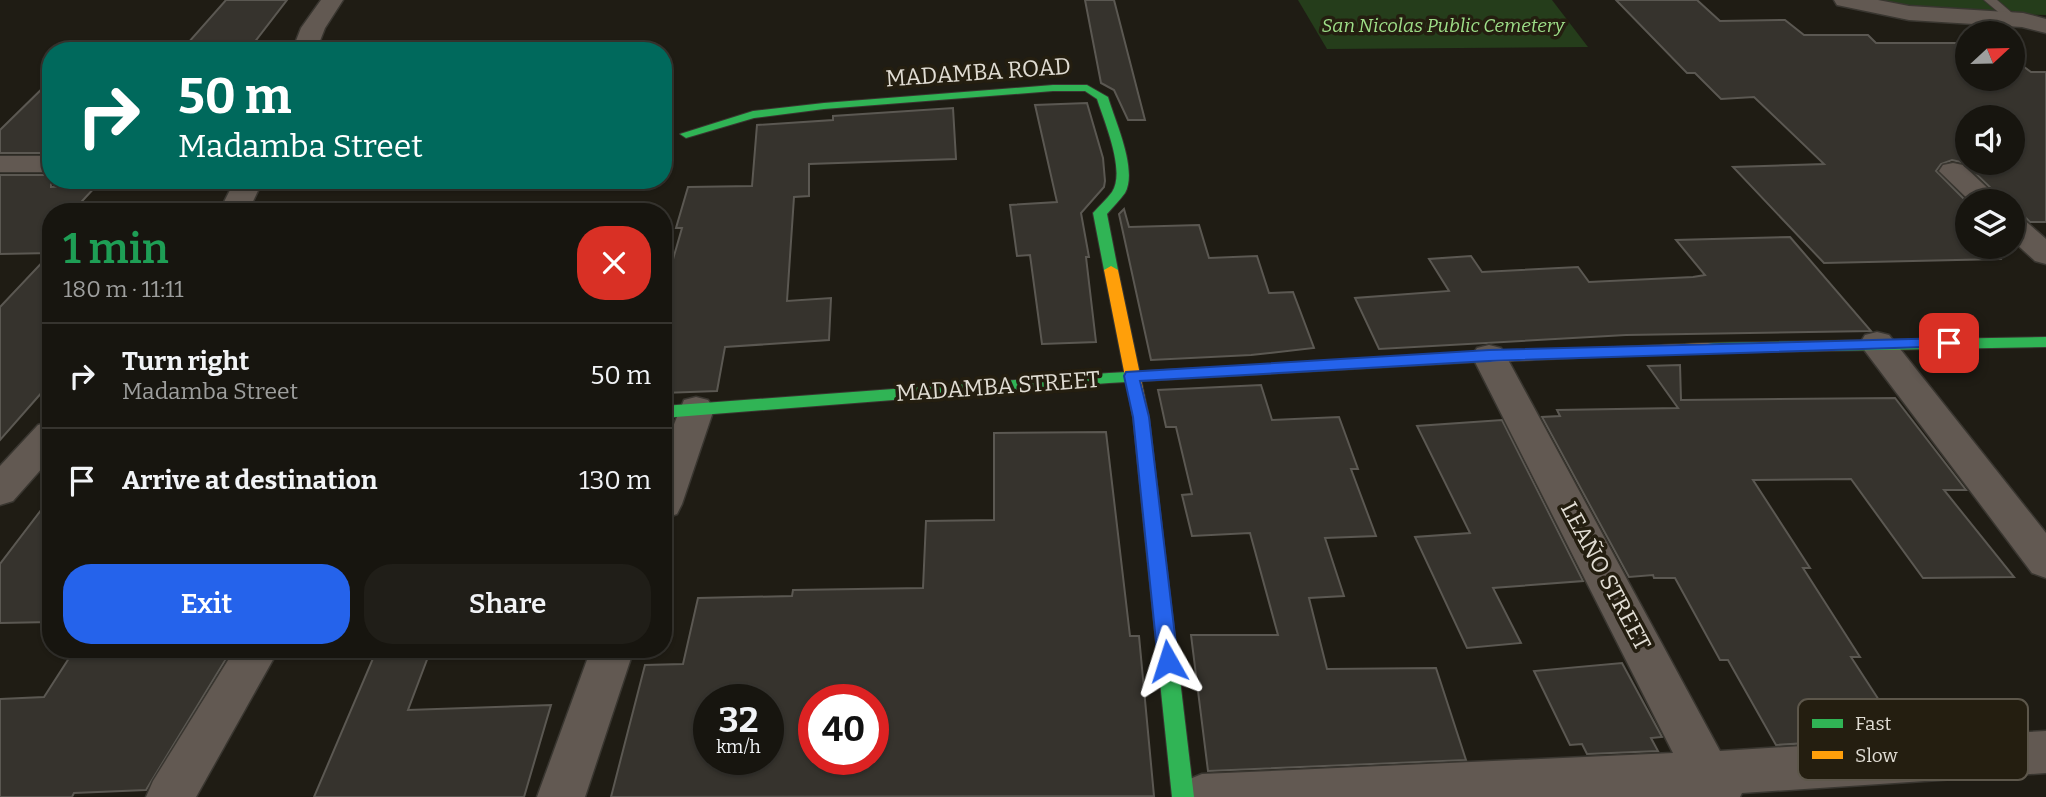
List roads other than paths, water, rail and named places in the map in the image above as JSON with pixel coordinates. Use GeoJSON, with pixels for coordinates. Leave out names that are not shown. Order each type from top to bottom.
{"type":"FeatureCollection","features":[{"type":"Feature","properties":{"kind":"street"},"geometry":{"type":"LineString","coordinates":[[308,42],[313,28],[332,0]]}},
{"type":"Feature","properties":{"kind":"street"},"geometry":{"type":"LineString","coordinates":[[1845,0],[1909,13],[2013,19],[2046,26]]}},
{"type":"Feature","properties":{"kind":"street","name":"MADAMBA ROAD"},"geometry":{"type":"LineString","coordinates":[[686,134],[753,115],[824,106],[1087,88],[1102,97],[1124,172],[1121,188],[1104,204],[1100,213],[1141,417],[1183,797]]}},
{"type":"Feature","properties":{"kind":"street"},"geometry":{"type":"LineString","coordinates":[[0,164],[42,164]]}},
{"type":"Feature","properties":{"kind":"street"},"geometry":{"type":"LineString","coordinates":[[1953,171],[1973,189]]}},
{"type":"Feature","properties":{"kind":"street"},"geometry":{"type":"LineString","coordinates":[[2025,236],[2046,255]]}},
{"type":"Feature","properties":{"kind":"street","name":"MADAMBA STREET"},"geometry":{"type":"LineString","coordinates":[[680,410],[1131,376],[1489,356],[1877,343],[2046,342]]}},
{"type":"Feature","properties":{"kind":"street"},"geometry":{"type":"LineString","coordinates":[[1877,343],[2046,562]]}},
{"type":"Feature","properties":{"kind":"street","name":"LEAÑO STREET"},"geometry":{"type":"LineString","coordinates":[[1489,356],[1715,785]]}},
{"type":"Feature","properties":{"kind":"street"},"geometry":{"type":"LineString","coordinates":[[672,454],[680,410]]}},
{"type":"Feature","properties":{"kind":"street"},"geometry":{"type":"LineString","coordinates":[[0,491],[32,454]]}},
{"type":"Feature","properties":{"kind":"street"},"geometry":{"type":"LineString","coordinates":[[170,797],[253,658]]}},
{"type":"Feature","properties":{"kind":"street"},"geometry":{"type":"LineString","coordinates":[[561,797],[610,658]]}},
{"type":"Feature","properties":{"kind":"street"},"geometry":{"type":"LineString","coordinates":[[2028,754],[2046,752]]}},
{"type":"Feature","properties":{"kind":"street"},"geometry":{"type":"LineString","coordinates":[[1202,797],[1715,785],[1798,777]]}},
{"type":"Feature","properties":{"kind":"lane"},"geometry":{"type":"LineString","coordinates":[[1990,0],[2013,19]]}},
{"type":"Feature","properties":{"kind":"park label","name":"San Nicolas Public Cemetery"},"geometry":{"type":"Point","coordinates":[1443,25]}}]}
